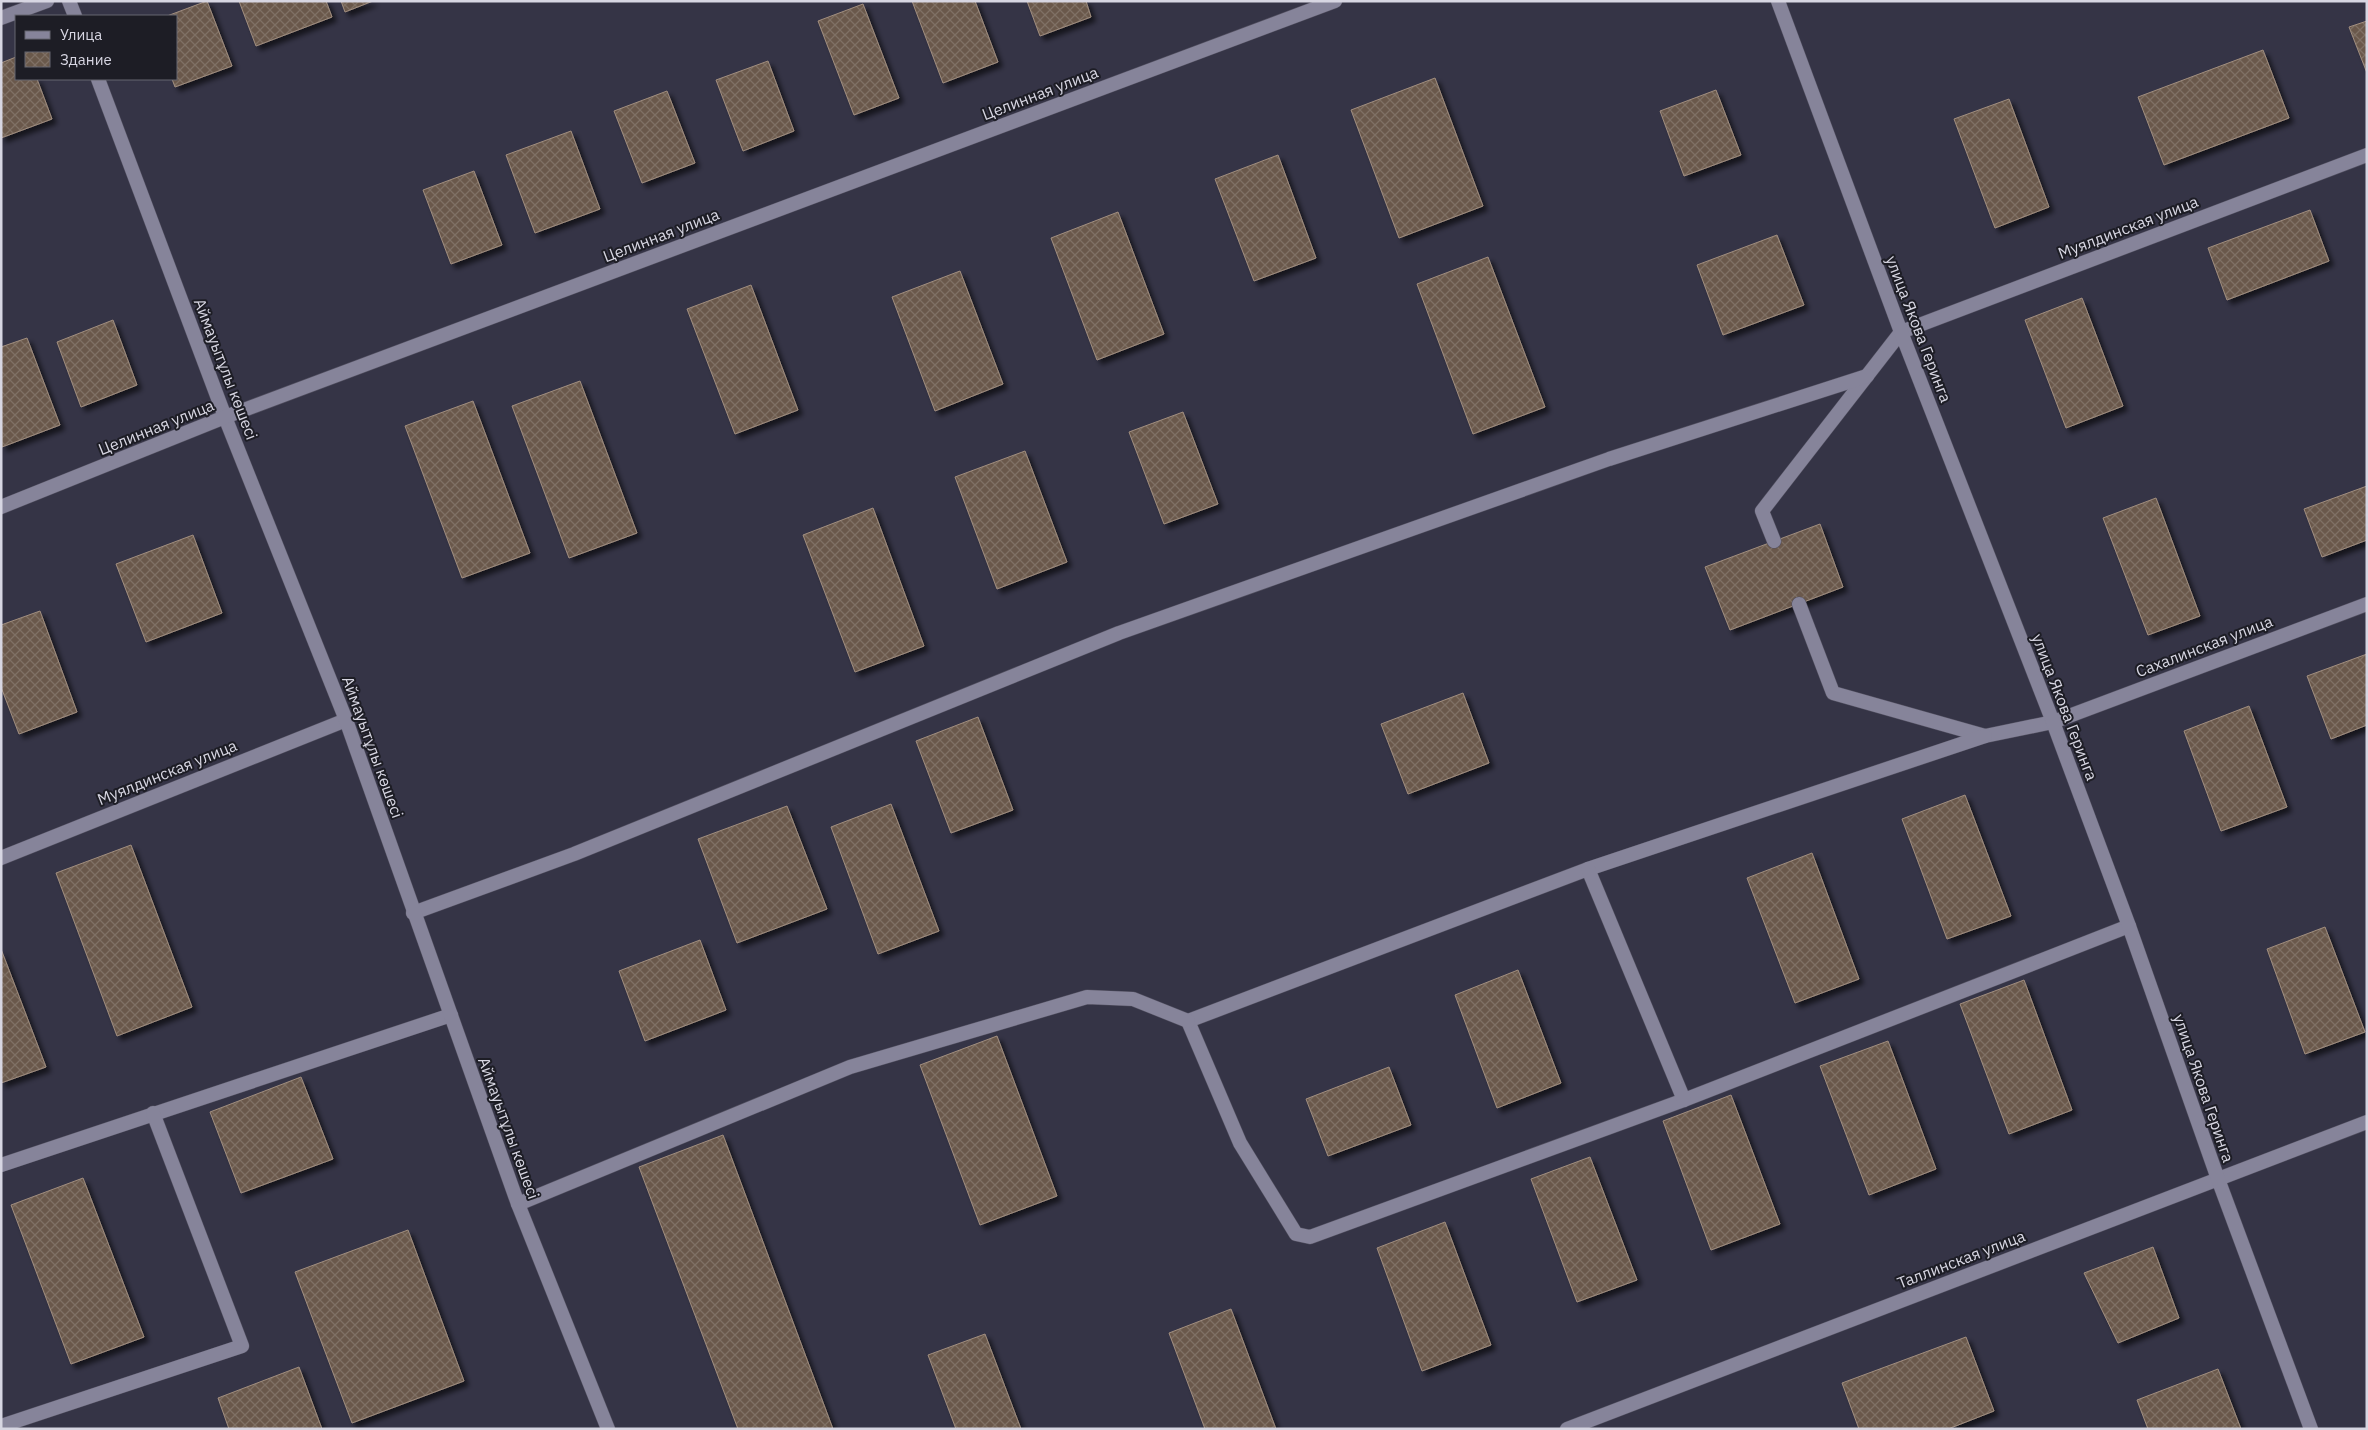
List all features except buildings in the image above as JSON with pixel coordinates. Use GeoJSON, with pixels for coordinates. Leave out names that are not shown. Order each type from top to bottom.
{"type":"FeatureCollection","features":[{"type":"Feature","properties":{"kind":"street"},"geometry":{"type":"LineString","coordinates":[[1,18],[47,1]]}},
{"type":"Feature","properties":{"kind":"street"},"geometry":{"type":"LineString","coordinates":[[69,1],[75,15]]}},
{"type":"Feature","properties":{"kind":"street","name":"Целинная улица"},"geometry":{"type":"LineString","coordinates":[[1,507],[225,417],[1335,1]]}},
{"type":"Feature","properties":{"kind":"street","name":"улица Якова Геринга"},"geometry":{"type":"LineString","coordinates":[[1778,1],[1901,332],[2053,722],[2129,926],[2218,1179],[2311,1429]]}},
{"type":"Feature","properties":{"kind":"street","name":"Аймауытұлы көшесі"},"geometry":{"type":"LineString","coordinates":[[98,80],[225,417],[346,720],[518,1204],[608,1429]]}},
{"type":"Feature","properties":{"kind":"street","name":"Муялдинская улица"},"geometry":{"type":"LineString","coordinates":[[1901,332],[2367,155]]}},
{"type":"Feature","properties":{"kind":"street"},"geometry":{"type":"LineString","coordinates":[[1774,541],[1762,511],[1901,332]]}},
{"type":"Feature","properties":{"kind":"street"},"geometry":{"type":"LineString","coordinates":[[413,913],[574,854],[1119,632],[1609,459],[1867,376]]}},
{"type":"Feature","properties":{"kind":"street"},"geometry":{"type":"LineString","coordinates":[[1799,604],[1833,693],[1985,736]]}},
{"type":"Feature","properties":{"kind":"street","name":"Сахалинская улица"},"geometry":{"type":"LineString","coordinates":[[1188,1021],[1588,869],[1985,736],[2053,722],[2367,604]]}},
{"type":"Feature","properties":{"kind":"street","name":"Муялдинская улица"},"geometry":{"type":"LineString","coordinates":[[1,858],[346,720]]}},
{"type":"Feature","properties":{"kind":"street"},"geometry":{"type":"LineString","coordinates":[[1588,869],[1684,1100]]}},
{"type":"Feature","properties":{"kind":"street"},"geometry":{"type":"LineString","coordinates":[[518,1204],[850,1067],[1087,997],[1133,999],[1188,1021],[1240,1143],[1296,1234],[1310,1237],[1684,1100],[2129,926]]}},
{"type":"Feature","properties":{"kind":"street"},"geometry":{"type":"LineString","coordinates":[[1,1165],[451,1015]]}},
{"type":"Feature","properties":{"kind":"street"},"geometry":{"type":"LineString","coordinates":[[1,1426],[242,1346],[153,1113]]}},
{"type":"Feature","properties":{"kind":"street","name":"Таллинская улица"},"geometry":{"type":"LineString","coordinates":[[1567,1429],[2367,1122]]}}]}
